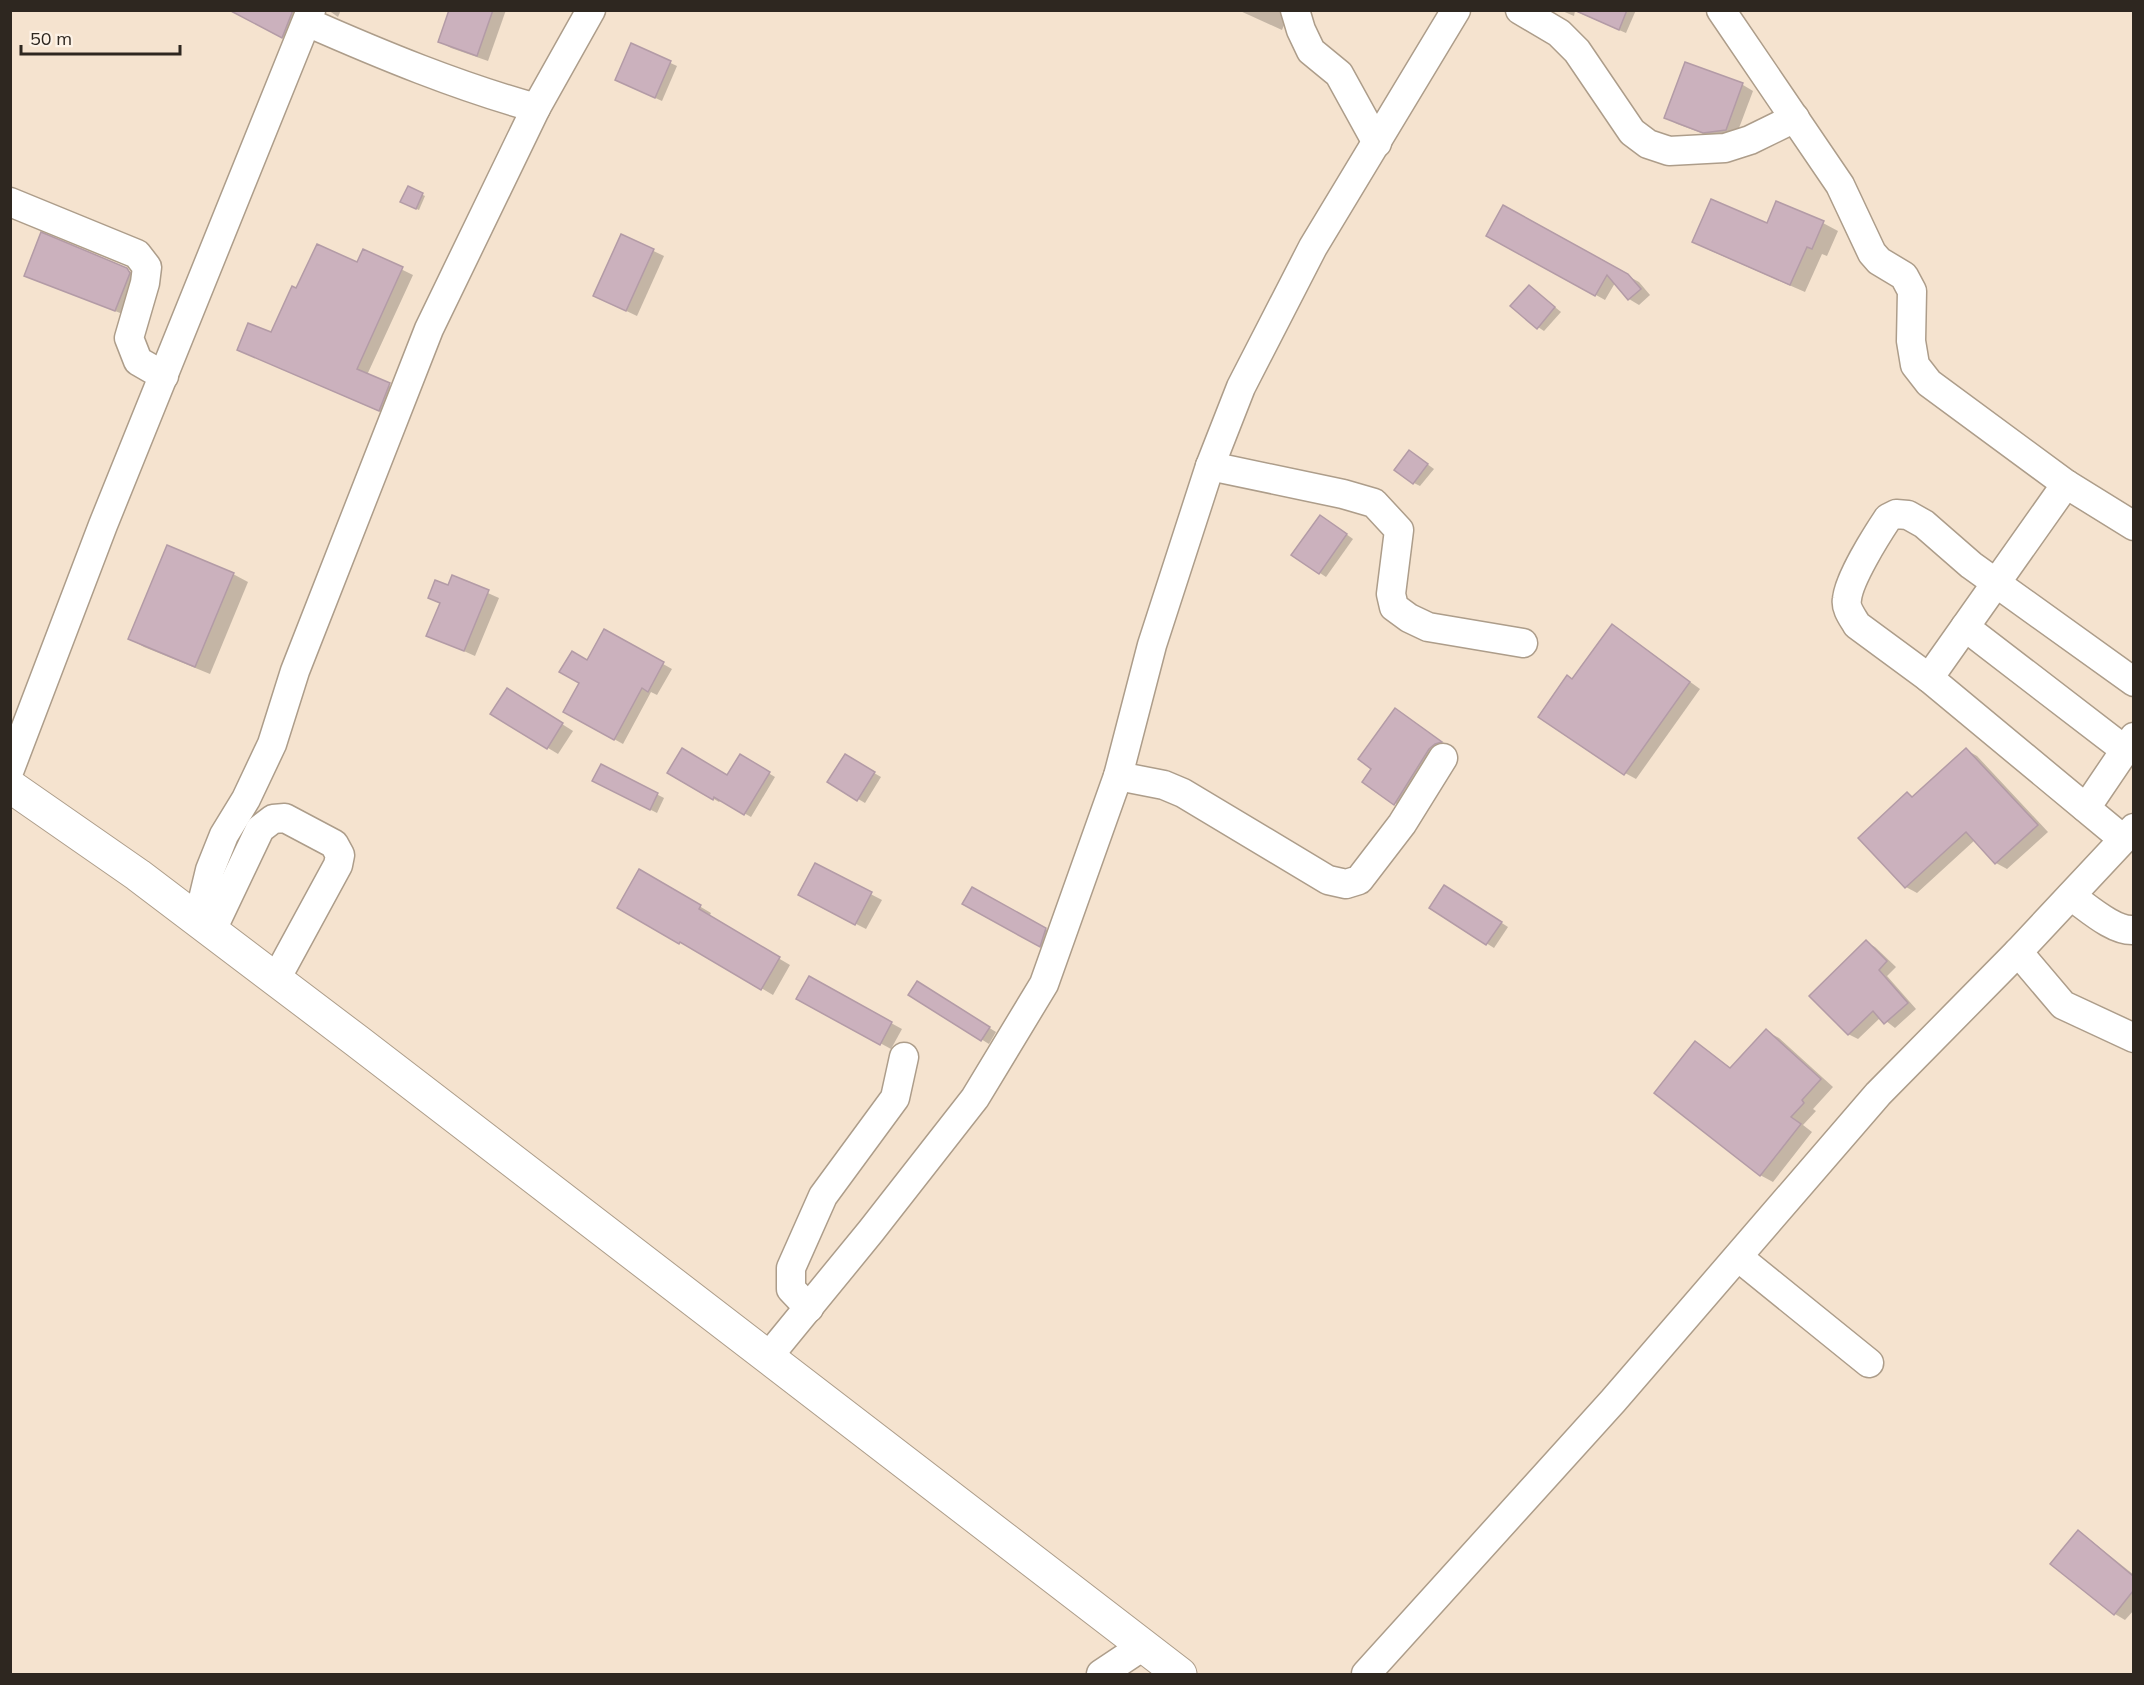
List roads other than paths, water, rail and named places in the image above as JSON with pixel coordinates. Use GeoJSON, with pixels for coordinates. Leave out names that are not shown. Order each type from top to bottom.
{"type":"FeatureCollection","features":[{"type":"Feature","properties":{"kind":"main road"},"geometry":{"type":"LineString","coordinates":[[10,786],[138,875],[205,925],[1180,1674]]}},
{"type":"Feature","properties":{"kind":"street"},"geometry":{"type":"LineString","coordinates":[[205,925],[210,870],[224,835],[246,799],[272,744],[295,671],[429,329],[536,108],[591,10]]}},
{"type":"Feature","properties":{"kind":"street"},"geometry":{"type":"LineString","coordinates":[[1295,10],[1311,51],[1339,74],[1377,143]]}},
{"type":"Feature","properties":{"kind":"street"},"geometry":{"type":"LineString","coordinates":[[768,1357],[975,1098],[1044,984],[1118,776],[1152,645],[1210,466],[1241,387],[1313,247],[1456,10]]}},
{"type":"Feature","properties":{"kind":"street"},"geometry":{"type":"LineString","coordinates":[[1520,10],[1559,33],[1577,51],[1632,132],[1648,144],[1669,151],[1725,148],[1750,140],[1795,118]]}},
{"type":"Feature","properties":{"kind":"street"},"geometry":{"type":"LineString","coordinates":[[1721,10],[1840,185],[1872,254],[1879,261],[1904,276],[1912,291],[1911,341],[1916,365],[1929,383],[2066,484],[2133,526]]}},
{"type":"Feature","properties":{"kind":"street"},"geometry":{"type":"LineString","coordinates":[[10,769],[103,525],[309,16],[438,77],[536,108]]}},
{"type":"Feature","properties":{"kind":"street"},"geometry":{"type":"LineString","coordinates":[[10,202],[137,254],[147,267],[145,283],[129,338],[138,361],[164,376]]}},
{"type":"Feature","properties":{"kind":"street"},"geometry":{"type":"LineString","coordinates":[[1210,466],[1343,494],[1374,503],[1399,530],[1391,594],[1394,607],[1409,618],[1428,627],[1523,642]]}},
{"type":"Feature","properties":{"kind":"street"},"geometry":{"type":"LineString","coordinates":[[1929,678],[2066,484]]}},
{"type":"Feature","properties":{"kind":"street"},"geometry":{"type":"LineString","coordinates":[[1366,1674],[1613,1401],[1878,1094],[2018,952],[2128,834],[2086,808],[1929,678],[1857,625],[1846,601],[1853,580],[1888,518],[1896,514],[1908,515],[1924,524],[1971,565],[2133,682]]}},
{"type":"Feature","properties":{"kind":"street"},"geometry":{"type":"LineString","coordinates":[[1965,627],[2129,744],[2086,808]]}},
{"type":"Feature","properties":{"kind":"street"},"geometry":{"type":"LineString","coordinates":[[1118,776],[1164,785],[1183,793],[1328,880],[1347,884],[1359,880],[1402,824],[1443,758]]}},
{"type":"Feature","properties":{"kind":"street"},"geometry":{"type":"LineString","coordinates":[[205,925],[260,829],[273,819],[285,818],[334,844],[340,855],[338,866],[276,979]]}},
{"type":"Feature","properties":{"kind":"street"},"geometry":{"type":"LineString","coordinates":[[2071,896],[2115,927],[2126,931],[2133,930]]}},
{"type":"Feature","properties":{"kind":"street"},"geometry":{"type":"LineString","coordinates":[[2018,952],[2063,1005],[2133,1038]]}},
{"type":"Feature","properties":{"kind":"street"},"geometry":{"type":"LineString","coordinates":[[808,1308],[791,1289],[791,1268],[823,1196],[895,1098],[904,1057]]}},
{"type":"Feature","properties":{"kind":"street"},"geometry":{"type":"LineString","coordinates":[[1738,1257],[1869,1363]]}},
{"type":"Feature","properties":{"kind":"street"},"geometry":{"type":"LineString","coordinates":[[1101,1674],[1143,1646]]}}]}
